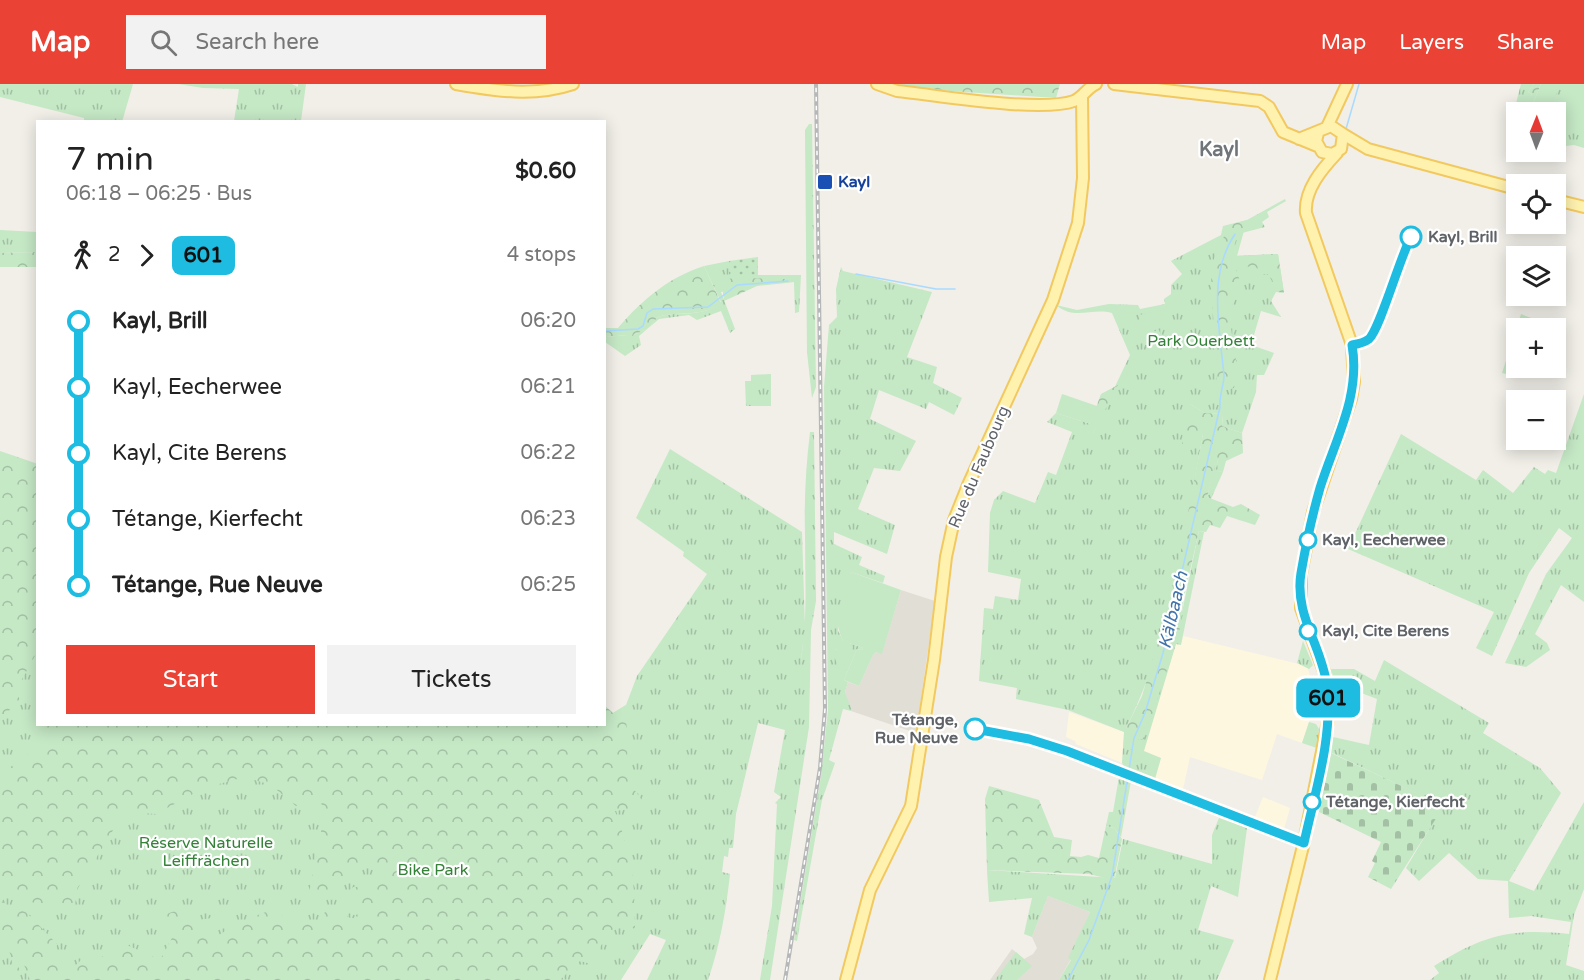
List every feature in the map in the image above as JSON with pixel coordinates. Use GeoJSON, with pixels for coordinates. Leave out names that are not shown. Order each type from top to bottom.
{"type":"FeatureCollection","features":[{"type":"Feature","properties":{"kind":"main road"},"geometry":{"type":"LineString","coordinates":[[456,84],[513,92],[550,90],[573,84]]}},
{"type":"Feature","properties":{"kind":"main road"},"geometry":{"type":"LineString","coordinates":[[878,84],[897,90],[1023,103],[1061,103],[1082,97],[1095,84]]}},
{"type":"Feature","properties":{"kind":"main road"},"geometry":{"type":"LineString","coordinates":[[1113,84],[1260,101],[1269,107],[1283,132],[1297,139],[1320,149],[1339,151],[1368,149]]}},
{"type":"Feature","properties":{"kind":"main road"},"geometry":{"type":"LineString","coordinates":[[1321,174],[1320,149],[1323,130],[1339,105],[1347,84]]}},
{"type":"Feature","properties":{"kind":"main road","name":"Rue du Faubourg"},"geometry":{"type":"LineString","coordinates":[[846,980],[870,890],[911,806],[925,723],[946,557],[954,520],[1053,300],[1078,223],[1083,178],[1082,97]]}},
{"type":"Feature","properties":{"kind":"main road"},"geometry":{"type":"LineString","coordinates":[[1270,980],[1326,737],[1328,704],[1325,674],[1304,617],[1300,585],[1313,512],[1351,399],[1355,363],[1348,332],[1306,213],[1307,195],[1339,151],[1341,132],[1339,105]]}},
{"type":"Feature","properties":{"kind":"main road"},"geometry":{"type":"LineString","coordinates":[[1297,139],[1323,130],[1341,132],[1368,149],[1506,186]]}},
{"type":"Feature","properties":{"kind":"main road"},"geometry":{"type":"LineString","coordinates":[[1566,202],[1584,207]]}},
{"type":"Feature","properties":{"kind":"shaded area"},"geometry":{"type":"Polygon","coordinates":[[[901,590],[935,601],[916,733],[851,711],[845,692],[848,682],[859,686],[873,655],[876,652],[882,653],[901,590]]]}},
{"type":"Feature","properties":{"kind":"shaded area"},"geometry":{"type":"Polygon","coordinates":[[[1183,636],[1307,666],[1312,682],[1316,684],[1308,711],[1312,713],[1302,743],[1277,734],[1262,780],[1190,757],[1183,789],[1155,779],[1161,758],[1143,752],[1176,643],[1181,644],[1183,636]]]}},
{"type":"Feature","properties":{"kind":"shaded area"},"geometry":{"type":"Polygon","coordinates":[[[1069,712],[1124,732],[1122,763],[1076,744],[1075,741],[1066,737],[1069,712]]]}},
{"type":"Feature","properties":{"kind":"shaded area"},"geometry":{"type":"Polygon","coordinates":[[[1263,797],[1290,808],[1284,829],[1255,817],[1263,797]]]}},
{"type":"Feature","properties":{"kind":"shaded area"},"geometry":{"type":"Polygon","coordinates":[[[1048,896],[1090,912],[1069,958],[1071,959],[1059,980],[990,980],[1012,949],[1024,959],[1033,954],[1037,948],[1032,937],[1048,896]]]}},
{"type":"Feature","properties":{"kind":"green space"},"geometry":{"type":"Polygon","coordinates":[[[0,84],[133,84],[123,120],[84,120],[84,118],[0,97],[0,84]]]}},
{"type":"Feature","properties":{"kind":"green space"},"geometry":{"type":"Polygon","coordinates":[[[178,84],[292,84],[298,87],[298,84],[306,84],[301,120],[234,120],[239,89],[203,88],[178,84]]]}},
{"type":"Feature","properties":{"kind":"green space"},"geometry":{"type":"Polygon","coordinates":[[[894,84],[1060,84],[1056,98],[950,91],[894,84]]]}},
{"type":"Feature","properties":{"kind":"green space"},"geometry":{"type":"Polygon","coordinates":[[[1521,84],[1534,84],[1528,92],[1532,94],[1526,102],[1516,102],[1521,84]]]}},
{"type":"Feature","properties":{"kind":"green space"},"geometry":{"type":"Polygon","coordinates":[[[1534,84],[1541,84],[1534,102],[1524,102],[1532,94],[1528,92],[1534,84]]]}},
{"type":"Feature","properties":{"kind":"green space"},"geometry":{"type":"Polygon","coordinates":[[[1541,84],[1584,84],[1584,148],[1574,145],[1566,146],[1566,102],[1534,102],[1541,84]]]}},
{"type":"Feature","properties":{"kind":"green space"},"geometry":{"type":"Polygon","coordinates":[[[1543,84],[1560,84],[1553,102],[1537,102],[1543,84]]]}},
{"type":"Feature","properties":{"kind":"green space"},"geometry":{"type":"Polygon","coordinates":[[[1564,84],[1584,84],[1584,134],[1566,128],[1566,102],[1558,102],[1564,84]]]}},
{"type":"Feature","properties":{"kind":"green space"},"geometry":{"type":"Polygon","coordinates":[[[809,124],[812,124],[816,387],[812,398],[807,352],[805,130],[809,124]]]}},
{"type":"Feature","properties":{"kind":"green space"},"geometry":{"type":"Polygon","coordinates":[[[1285,199],[1286,201],[1267,212],[1269,217],[1262,222],[1265,227],[1238,234],[1231,256],[1278,254],[1284,293],[1269,290],[1272,281],[1268,274],[1260,274],[1256,267],[1235,266],[1242,288],[1230,310],[1236,377],[1234,388],[1217,392],[1211,275],[1214,259],[1229,225],[1247,220],[1285,199]]]}},
{"type":"Feature","properties":{"kind":"green space","name":"Park Ouerbett"},"geometry":{"type":"Polygon","coordinates":[[[1247,220],[1237,256],[1278,254],[1284,293],[1276,292],[1271,301],[1281,317],[1261,311],[1251,345],[1274,353],[1264,375],[1257,375],[1256,392],[1242,433],[1222,426],[1223,414],[1205,413],[1190,404],[1192,434],[1203,434],[1175,584],[1155,658],[1126,728],[1136,740],[1176,641],[1199,531],[1204,532],[1181,645],[1176,644],[1144,751],[1161,758],[1155,779],[1125,768],[1122,763],[1124,732],[1068,710],[1016,699],[1017,688],[979,681],[984,608],[993,609],[995,596],[1018,600],[1021,579],[988,572],[990,513],[994,500],[1003,491],[1035,503],[1048,472],[1056,475],[1072,432],[1047,422],[1056,413],[1091,424],[1093,433],[1130,355],[1112,313],[1070,312],[1056,305],[1077,310],[1109,304],[1138,305],[1140,309],[1165,304],[1164,299],[1171,294],[1171,285],[1182,274],[1171,261],[1221,235],[1223,226],[1247,220]]]}},
{"type":"Feature","properties":{"kind":"green space"},"geometry":{"type":"Polygon","coordinates":[[[0,230],[36,232],[36,252],[0,253],[0,230]]]}},
{"type":"Feature","properties":{"kind":"green space"},"geometry":{"type":"Polygon","coordinates":[[[36,252],[36,267],[0,267],[0,253],[36,252]]]}},
{"type":"Feature","properties":{"kind":"green space"},"geometry":{"type":"Polygon","coordinates":[[[758,257],[758,275],[729,275],[729,261],[758,257]]]}},
{"type":"Feature","properties":{"kind":"green space"},"geometry":{"type":"Polygon","coordinates":[[[729,261],[729,275],[801,275],[799,312],[795,313],[794,282],[786,283],[785,279],[721,292],[735,329],[730,333],[721,311],[697,320],[689,315],[659,319],[639,336],[641,345],[625,356],[606,343],[606,337],[628,335],[632,346],[633,335],[647,329],[658,317],[706,311],[721,302],[704,266],[729,261]]]}},
{"type":"Feature","properties":{"kind":"green space"},"geometry":{"type":"Polygon","coordinates":[[[704,266],[721,303],[706,311],[658,317],[647,329],[633,335],[636,344],[631,346],[627,335],[606,337],[606,328],[618,328],[657,291],[704,266]]]}},
{"type":"Feature","properties":{"kind":"green space"},"geometry":{"type":"Polygon","coordinates":[[[841,267],[843,271],[932,292],[907,357],[937,367],[933,383],[962,398],[954,415],[929,402],[926,409],[879,390],[870,419],[916,441],[900,471],[874,468],[858,509],[895,525],[887,554],[834,532],[834,544],[862,557],[859,565],[885,576],[883,583],[851,572],[838,630],[843,641],[835,649],[838,650],[837,653],[852,647],[849,643],[863,648],[862,650],[857,649],[844,680],[848,682],[845,692],[851,711],[843,709],[829,760],[835,763],[822,800],[797,941],[794,940],[821,776],[828,710],[824,387],[829,325],[837,317],[836,289],[841,267]]]}},
{"type":"Feature","properties":{"kind":"green space"},"geometry":{"type":"Polygon","coordinates":[[[733,278],[785,279],[786,283],[757,286],[724,301],[722,285],[725,280],[733,278]]]}},
{"type":"Feature","properties":{"kind":"green space"},"geometry":{"type":"Polygon","coordinates":[[[1166,309],[1168,322],[1142,328],[1139,315],[1166,309]]]}},
{"type":"Feature","properties":{"kind":"green space"},"geometry":{"type":"Polygon","coordinates":[[[1521,314],[1531,318],[1520,318],[1521,314]]]}},
{"type":"Feature","properties":{"kind":"green space"},"geometry":{"type":"Polygon","coordinates":[[[1159,330],[1164,342],[1157,350],[1145,334],[1159,330]]]}},
{"type":"Feature","properties":{"kind":"green space"},"geometry":{"type":"Polygon","coordinates":[[[1506,361],[1506,374],[1502,373],[1506,361]]]}},
{"type":"Feature","properties":{"kind":"green space"},"geometry":{"type":"Polygon","coordinates":[[[771,374],[771,406],[746,406],[745,381],[751,381],[751,375],[771,374]]]}},
{"type":"Feature","properties":{"kind":"green space"},"geometry":{"type":"Polygon","coordinates":[[[1118,385],[1093,433],[1087,432],[1101,394],[1118,385]]]}},
{"type":"Feature","properties":{"kind":"green space"},"geometry":{"type":"Polygon","coordinates":[[[1062,394],[1097,406],[1091,424],[1056,413],[1062,394]]]}},
{"type":"Feature","properties":{"kind":"green space"},"geometry":{"type":"Polygon","coordinates":[[[1584,394],[1584,602],[1561,585],[1535,634],[1547,643],[1550,650],[1526,667],[1505,663],[1546,574],[1572,538],[1559,528],[1529,573],[1492,656],[1476,648],[1494,612],[1348,549],[1401,434],[1476,480],[1483,470],[1513,493],[1534,467],[1545,474],[1548,470],[1556,473],[1584,394]]]}},
{"type":"Feature","properties":{"kind":"green space"},"geometry":{"type":"Polygon","coordinates":[[[1190,404],[1205,413],[1223,414],[1222,426],[1242,433],[1243,453],[1226,461],[1223,472],[1218,471],[1217,458],[1207,497],[1233,507],[1241,504],[1260,515],[1255,525],[1227,516],[1220,528],[1210,525],[1206,532],[1199,531],[1184,597],[1179,634],[1144,739],[1136,740],[1135,748],[1130,750],[1127,748],[1126,728],[1142,696],[1174,587],[1203,434],[1192,434],[1187,444],[1182,444],[1185,406],[1190,404]]]}},
{"type":"Feature","properties":{"kind":"green space","name":"Réserve Naturelle Leiffrächen"},"geometry":{"type":"Polygon","coordinates":[[[810,432],[814,432],[816,601],[811,630],[809,727],[770,980],[760,980],[772,906],[777,804],[775,803],[781,797],[774,792],[785,730],[758,723],[736,814],[733,848],[729,848],[728,857],[724,856],[722,872],[730,874],[719,941],[708,980],[647,980],[666,940],[650,934],[621,980],[0,980],[0,676],[36,631],[36,726],[606,726],[606,707],[613,713],[626,705],[637,676],[707,574],[683,556],[684,552],[636,518],[670,449],[802,532],[805,622],[806,482],[810,432]]]}},
{"type":"Feature","properties":{"kind":"green space"},"geometry":{"type":"Polygon","coordinates":[[[0,451],[36,463],[36,654],[21,681],[22,688],[17,695],[20,699],[0,720],[0,451]]]}},
{"type":"Feature","properties":{"kind":"green space"},"geometry":{"type":"Polygon","coordinates":[[[1217,454],[1218,471],[1223,472],[1211,499],[1207,497],[1217,454]]]}},
{"type":"Feature","properties":{"kind":"green space"},"geometry":{"type":"Polygon","coordinates":[[[851,572],[901,590],[882,654],[876,652],[873,655],[859,686],[844,680],[857,649],[862,650],[863,648],[849,643],[853,647],[844,666],[839,669],[834,656],[838,650],[835,649],[838,641],[843,641],[838,615],[851,572]]]}},
{"type":"Feature","properties":{"kind":"green space"},"geometry":{"type":"Polygon","coordinates":[[[1303,641],[1313,665],[1309,669],[1297,663],[1303,641]]]}},
{"type":"Feature","properties":{"kind":"green space"},"geometry":{"type":"Polygon","coordinates":[[[1384,660],[1489,723],[1483,733],[1540,768],[1561,793],[1509,881],[1534,891],[1584,802],[1584,889],[1574,915],[1566,965],[1584,971],[1584,980],[1430,980],[1439,973],[1434,966],[1468,947],[1514,933],[1569,934],[1571,922],[1531,916],[1509,918],[1508,881],[1478,879],[1449,853],[1419,881],[1406,868],[1443,806],[1330,752],[1333,737],[1369,745],[1377,699],[1335,683],[1331,669],[1354,669],[1375,681],[1384,660]]]}},
{"type":"Feature","properties":{"kind":"green space"},"geometry":{"type":"Polygon","coordinates":[[[1313,680],[1320,684],[1321,714],[1308,712],[1316,684],[1313,680]]]}},
{"type":"Feature","properties":{"kind":"green space","name":"Réserve Naturelle Leiffrächen"},"geometry":{"type":"Polygon","coordinates":[[[626,705],[628,781],[647,807],[615,811],[631,869],[635,929],[618,922],[600,947],[600,955],[591,964],[580,961],[560,980],[30,980],[23,962],[15,955],[14,959],[22,974],[14,972],[10,953],[0,935],[0,897],[7,906],[26,912],[57,944],[55,959],[75,966],[86,955],[95,960],[127,945],[160,960],[173,936],[158,917],[175,911],[193,921],[211,918],[208,928],[217,936],[242,921],[274,909],[293,923],[315,924],[326,911],[339,909],[350,918],[354,918],[363,906],[346,897],[353,887],[368,887],[385,860],[345,877],[332,900],[309,893],[317,853],[323,845],[321,831],[325,809],[320,802],[296,806],[271,785],[245,777],[204,788],[156,814],[124,812],[78,888],[74,910],[54,910],[19,898],[0,896],[0,771],[12,766],[13,757],[20,759],[55,743],[45,735],[40,726],[606,726],[606,707],[613,713],[626,705]]]}},
{"type":"Feature","properties":{"kind":"green space"},"geometry":{"type":"Polygon","coordinates":[[[1309,722],[1316,724],[1319,729],[1317,748],[1302,743],[1309,722]]]}},
{"type":"Feature","properties":{"kind":"green space"},"geometry":{"type":"Polygon","coordinates":[[[1331,753],[1444,806],[1391,889],[1368,877],[1375,863],[1372,861],[1381,842],[1319,812],[1331,753]]]}},
{"type":"Feature","properties":{"kind":"green space"},"geometry":{"type":"Polygon","coordinates":[[[1119,777],[1131,781],[1121,837],[1114,828],[1106,826],[1109,812],[1113,812],[1119,777]]]}},
{"type":"Feature","properties":{"kind":"green space"},"geometry":{"type":"Polygon","coordinates":[[[989,786],[1039,800],[1054,837],[1072,840],[1070,856],[1088,855],[1099,858],[1106,826],[1114,828],[1122,839],[1113,885],[1105,878],[1089,874],[987,870],[985,799],[989,786]]]}},
{"type":"Feature","properties":{"kind":"green space"},"geometry":{"type":"Polygon","coordinates":[[[1219,818],[1247,828],[1238,897],[1211,886],[1198,930],[1234,940],[1217,980],[1059,980],[1071,960],[1068,958],[1090,912],[1048,896],[1032,937],[1024,934],[1032,898],[989,902],[987,870],[1115,878],[1123,839],[1212,864],[1212,835],[1219,818]]]}},
{"type":"Feature","properties":{"kind":"green space"},"geometry":{"type":"Polygon","coordinates":[[[1016,952],[1032,966],[1017,980],[995,980],[1016,952]]]}},
{"type":"Feature","properties":{"kind":"waterway","name":"Kälbaach"},"geometry":{"type":"LineString","coordinates":[[1346,129],[1359,84]]}},
{"type":"Feature","properties":{"kind":"waterway","name":"Kälbaach"},"geometry":{"type":"LineString","coordinates":[[1068,980],[1089,940],[1112,876],[1134,738],[1145,713],[1163,653],[1220,407],[1224,376],[1218,322],[1218,285],[1226,250],[1235,234]]}},
{"type":"Feature","properties":{"kind":"waterway"},"geometry":{"type":"LineString","coordinates":[[856,274],[936,289],[955,289]]}},
{"type":"Feature","properties":{"kind":"waterway"},"geometry":{"type":"LineString","coordinates":[[606,331],[638,329],[643,326],[647,313],[653,309],[708,307],[737,285],[788,281]]}},
{"type":"Feature","properties":{"kind":"railway"},"geometry":{"type":"LineString","coordinates":[[785,980],[820,768],[825,709],[816,84]]}},
{"type":"Feature","properties":{"kind":"bus line","name":"601"},"geometry":{"type":"LineString","coordinates":[[975,729],[1029,739],[1067,751],[1304,843],[1326,737],[1328,704],[1325,674],[1301,609],[1301,574],[1313,512],[1351,399],[1355,363],[1352,345],[1363,343],[1375,330],[1396,268],[1411,237]]}},
{"type":"Feature","properties":{"kind":"place","name":"Kayl"},"geometry":{"type":"Point","coordinates":[825,182]}},
{"type":"Feature","properties":{"kind":"place","name":"Kayl, Brill"},"geometry":{"type":"Point","coordinates":[1411,237]}},
{"type":"Feature","properties":{"kind":"place","name":"Kayl, Eecherwee"},"geometry":{"type":"Point","coordinates":[1308,540]}},
{"type":"Feature","properties":{"kind":"place","name":"Kayl, Cite Berens"},"geometry":{"type":"Point","coordinates":[1308,631]}},
{"type":"Feature","properties":{"kind":"place","name":"Tétange, Rue Neuve"},"geometry":{"type":"Point","coordinates":[975,729]}},
{"type":"Feature","properties":{"kind":"place","name":"Tétange, Kierfecht"},"geometry":{"type":"Point","coordinates":[1312,802]}},
{"type":"Feature","properties":{"kind":"district","name":"Kayl"},"geometry":{"type":"Point","coordinates":[1219,150]}},
{"type":"Feature","properties":{"kind":"park label","name":"Bike Park"},"geometry":{"type":"Point","coordinates":[433,870]}}]}
